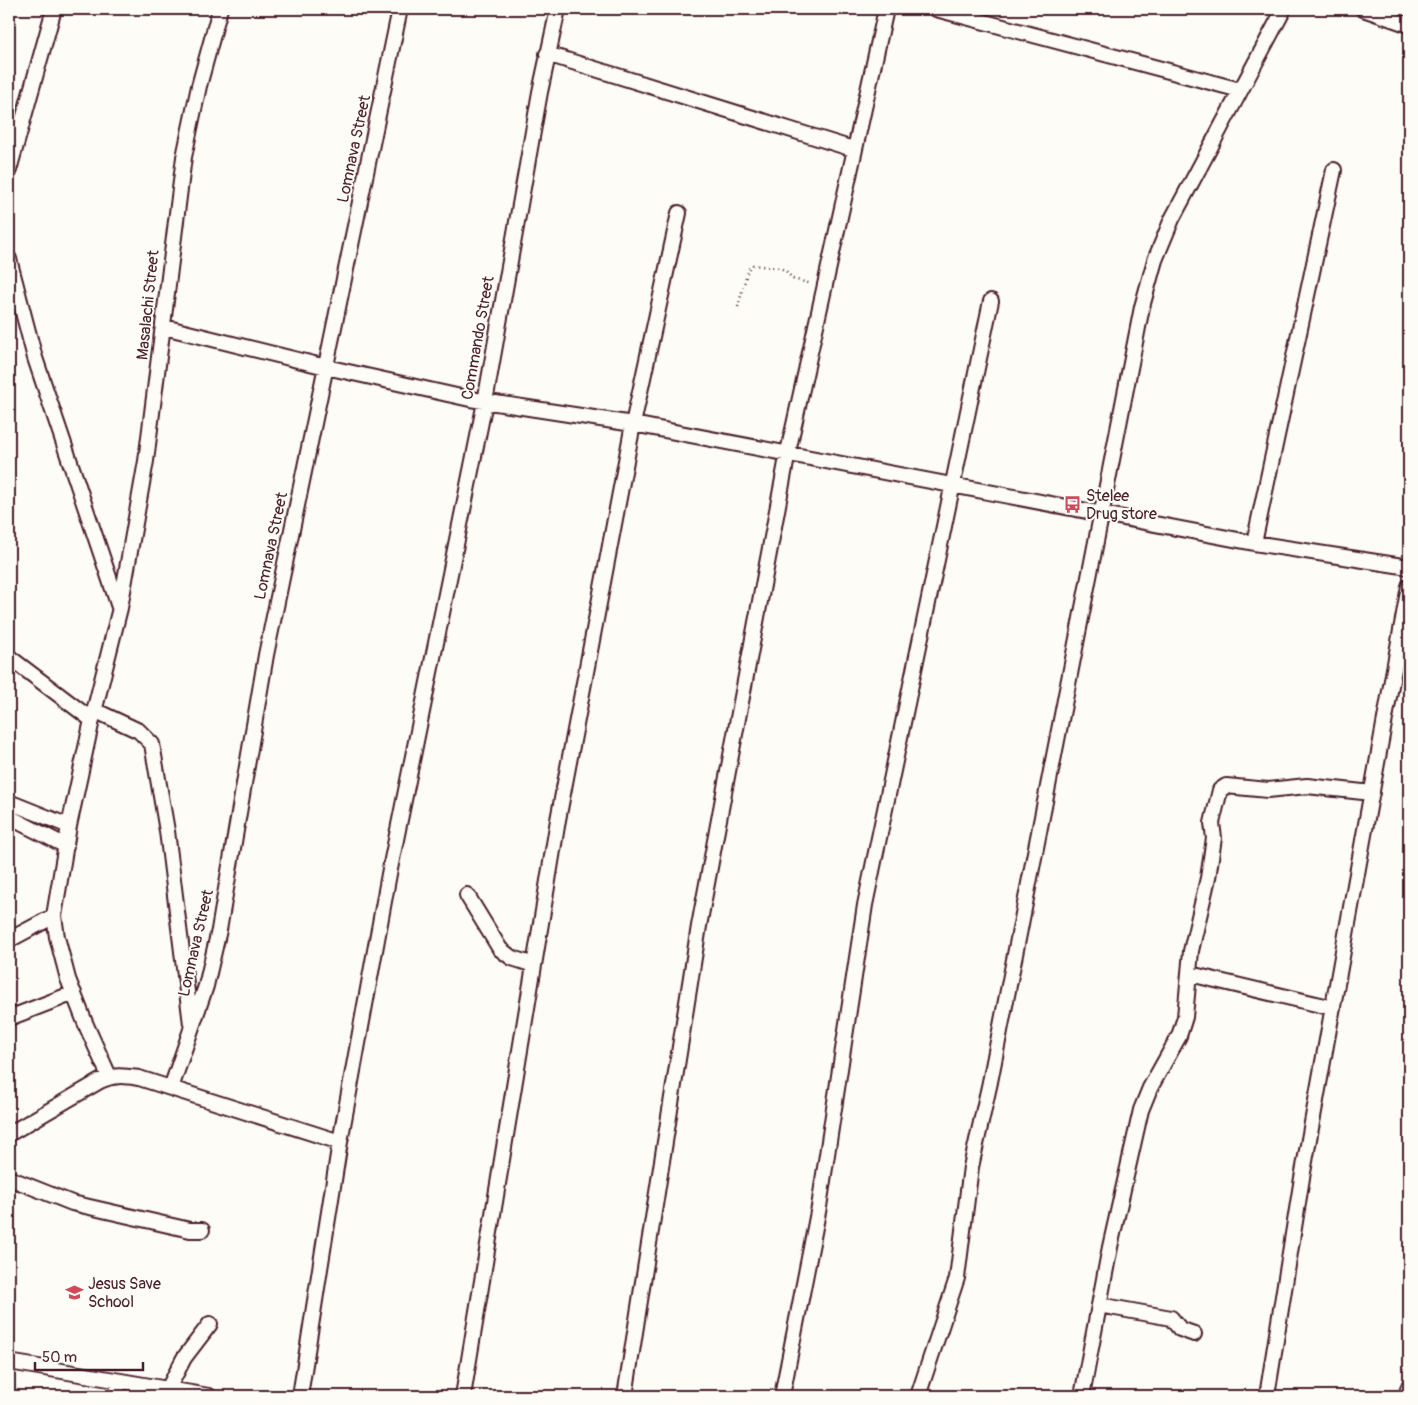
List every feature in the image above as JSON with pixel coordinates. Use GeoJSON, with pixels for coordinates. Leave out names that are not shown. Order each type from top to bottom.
{"type":"FeatureCollection","features":[{"type":"Feature","properties":{"kind":"street"},"geometry":{"type":"LineString","coordinates":[[9,170],[54,9]]}},
{"type":"Feature","properties":{"kind":"street","name":"Masalachi Street"},"geometry":{"type":"LineString","coordinates":[[109,1076],[74,993],[57,937],[54,916],[69,826],[93,715],[120,608],[146,460],[184,157],[199,86],[220,9]]}},
{"type":"Feature","properties":{"kind":"street","name":"Lomnava Street"},"geometry":{"type":"LineString","coordinates":[[171,1088],[206,986],[219,930],[266,655],[400,9]]}},
{"type":"Feature","properties":{"kind":"street","name":"Commando Street"},"geometry":{"type":"LineString","coordinates":[[300,1396],[340,1142],[428,672],[484,402],[547,54],[558,9]]}},
{"type":"Feature","properties":{"kind":"street"},"geometry":{"type":"LineString","coordinates":[[625,1396],[699,926],[788,452],[853,150],[886,9]]}},
{"type":"Feature","properties":{"kind":"street"},"geometry":{"type":"LineString","coordinates":[[936,9],[1240,90]]}},
{"type":"Feature","properties":{"kind":"street"},"geometry":{"type":"LineString","coordinates":[[918,1396],[957,1278],[971,1167],[990,1082],[1142,307],[1155,260],[1172,219],[1284,9]]}},
{"type":"Feature","properties":{"kind":"street"},"geometry":{"type":"LineString","coordinates":[[1363,9],[1409,24]]}},
{"type":"Feature","properties":{"kind":"street"},"geometry":{"type":"LineString","coordinates":[[547,54],[853,150]]}},
{"type":"Feature","properties":{"kind":"street"},"geometry":{"type":"LineString","coordinates":[[1254,543],[1334,170]]}},
{"type":"Feature","properties":{"kind":"street"},"geometry":{"type":"LineString","coordinates":[[463,1396],[558,820],[633,424],[679,213]]}},
{"type":"Feature","properties":{"kind":"street"},"geometry":{"type":"LineString","coordinates":[[9,259],[35,358],[120,608]]}},
{"type":"Feature","properties":{"kind":"street"},"geometry":{"type":"LineString","coordinates":[[782,1396],[819,1206],[865,905],[991,301]]}},
{"type":"Feature","properties":{"kind":"street"},"geometry":{"type":"LineString","coordinates":[[164,327],[326,367],[484,402],[633,424],[788,452],[1254,543],[1409,567]]}},
{"type":"Feature","properties":{"kind":"street"},"geometry":{"type":"LineString","coordinates":[[1267,1396],[1333,1008],[1409,586]]}},
{"type":"Feature","properties":{"kind":"street"},"geometry":{"type":"LineString","coordinates":[[9,657],[93,715],[140,731],[152,744],[167,831],[192,1028]]}},
{"type":"Feature","properties":{"kind":"street"},"geometry":{"type":"LineString","coordinates":[[1082,1396],[1110,1247],[1141,1110],[1150,1088],[1179,1036],[1188,1003],[1192,944],[1209,870],[1214,838],[1212,822],[1222,787],[1268,790],[1307,786],[1372,793]]}},
{"type":"Feature","properties":{"kind":"street"},"geometry":{"type":"LineString","coordinates":[[9,802],[69,826]]}},
{"type":"Feature","properties":{"kind":"street"},"geometry":{"type":"LineString","coordinates":[[9,817],[66,846]]}},
{"type":"Feature","properties":{"kind":"street"},"geometry":{"type":"LineString","coordinates":[[467,895],[500,949],[512,958],[534,965]]}},
{"type":"Feature","properties":{"kind":"street"},"geometry":{"type":"LineString","coordinates":[[9,940],[54,916]]}},
{"type":"Feature","properties":{"kind":"street"},"geometry":{"type":"LineString","coordinates":[[1190,974],[1333,1008]]}},
{"type":"Feature","properties":{"kind":"street"},"geometry":{"type":"LineString","coordinates":[[9,1018],[74,993]]}},
{"type":"Feature","properties":{"kind":"street"},"geometry":{"type":"LineString","coordinates":[[9,1134],[109,1076],[139,1078],[340,1142]]}},
{"type":"Feature","properties":{"kind":"street"},"geometry":{"type":"LineString","coordinates":[[9,1178],[72,1202],[190,1230],[202,1230]]}},
{"type":"Feature","properties":{"kind":"street"},"geometry":{"type":"LineString","coordinates":[[1099,1305],[1171,1318],[1180,1329],[1194,1334]]}},
{"type":"Feature","properties":{"kind":"street"},"geometry":{"type":"LineString","coordinates":[[168,1389],[184,1358],[210,1324]]}},
{"type":"Feature","properties":{"kind":"street"},"geometry":{"type":"LineString","coordinates":[[9,1362],[210,1396]]}},
{"type":"Feature","properties":{"kind":"street"},"geometry":{"type":"LineString","coordinates":[[116,1396],[118,1381]]}},
{"type":"Feature","properties":{"kind":"street"},"geometry":{"type":"LineString","coordinates":[[1406,1396],[1409,1386]]}},
{"type":"Feature","properties":{"kind":"path"},"geometry":{"type":"LineString","coordinates":[[738,307],[748,269],[753,265],[780,268],[786,271],[793,279],[823,287]]}},
{"type":"Feature","properties":{"kind":"place","name":"Stelee Drug store"},"geometry":{"type":"Point","coordinates":[1072,505]}},
{"type":"Feature","properties":{"kind":"place","name":"Jesus Save School"},"geometry":{"type":"Point","coordinates":[74,1293]}}]}
